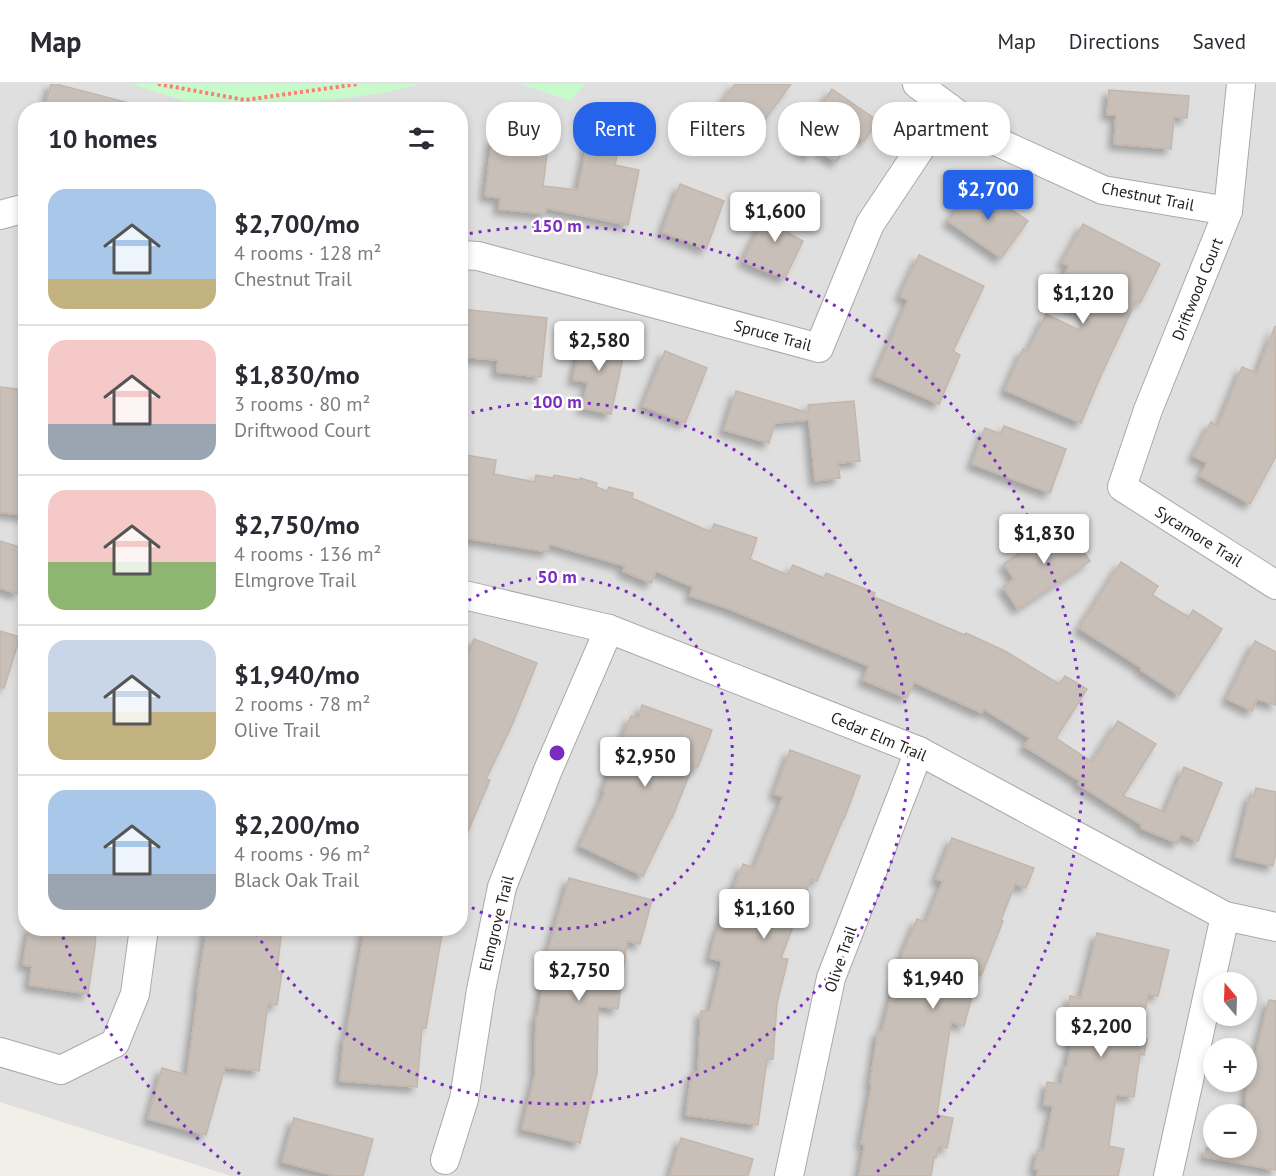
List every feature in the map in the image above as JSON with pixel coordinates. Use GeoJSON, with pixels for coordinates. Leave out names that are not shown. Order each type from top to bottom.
{"type":"FeatureCollection","features":[{"type":"Feature","properties":{"kind":"street","name":"Chestnut Trail"},"geometry":{"type":"LineString","coordinates":[[917,84],[941,102]]}},
{"type":"Feature","properties":{"kind":"street","name":"Driftwood Court"},"geometry":{"type":"LineString","coordinates":[[1122,487],[1148,410],[1228,211],[1241,84]]}},
{"type":"Feature","properties":{"kind":"street","name":"Chestnut Trail"},"geometry":{"type":"LineString","coordinates":[[1010,148],[1103,190],[1228,211]]}},
{"type":"Feature","properties":{"kind":"street","name":"Spruce Trail"},"geometry":{"type":"LineString","coordinates":[[468,255],[478,256],[819,348],[870,224],[915,156]]}},
{"type":"Feature","properties":{"kind":"street"},"geometry":{"type":"LineString","coordinates":[[0,215],[18,210]]}},
{"type":"Feature","properties":{"kind":"street","name":"Sycamore Trail"},"geometry":{"type":"LineString","coordinates":[[1122,487],[1276,585]]}},
{"type":"Feature","properties":{"kind":"street","name":"Cedar Elm Trail"},"geometry":{"type":"LineString","coordinates":[[468,596],[609,629],[919,751],[1225,916],[1276,927]]}},
{"type":"Feature","properties":{"kind":"street","name":"Elmgrove Trail"},"geometry":{"type":"LineString","coordinates":[[445,1160],[464,1099],[481,990],[502,887],[609,629]]}},
{"type":"Feature","properties":{"kind":"street","name":"Olive Trail"},"geometry":{"type":"LineString","coordinates":[[789,1176],[831,978],[919,751]]}},
{"type":"Feature","properties":{"kind":"street"},"geometry":{"type":"LineString","coordinates":[[1168,1176],[1225,916]]}},
{"type":"Feature","properties":{"kind":"street"},"geometry":{"type":"LineString","coordinates":[[0,1052],[61,1070],[115,1043],[135,994],[143,936]]}},
{"type":"Feature","properties":{"kind":"path"},"geometry":{"type":"LineString","coordinates":[[158,84],[245,100],[358,84]]}},
{"type":"Feature","properties":{"kind":"shaded area"},"geometry":{"type":"Polygon","coordinates":[[[0,84],[1276,84],[1276,1176],[231,1176],[0,1102],[0,84]]]}},
{"type":"Feature","properties":{"kind":"green space"},"geometry":{"type":"Polygon","coordinates":[[[131,84],[421,84],[382,93],[318,102],[188,102],[131,84]]]}},
{"type":"Feature","properties":{"kind":"green space"},"geometry":{"type":"Polygon","coordinates":[[[520,84],[585,84],[570,101],[520,84]]]}},
{"type":"Feature","properties":{"kind":"building"},"geometry":{"type":"Polygon","coordinates":[[[51,84],[56,84],[125,102],[46,102],[51,84]]]}},
{"type":"Feature","properties":{"kind":"building"},"geometry":{"type":"Polygon","coordinates":[[[735,84],[791,84],[766,118],[766,102],[722,102],[735,84]]]}},
{"type":"Feature","properties":{"kind":"building"},"geometry":{"type":"Polygon","coordinates":[[[832,89],[851,102],[823,102],[832,89]]]}},
{"type":"Feature","properties":{"kind":"building"},"geometry":{"type":"Polygon","coordinates":[[[1109,90],[1189,96],[1187,118],[1174,117],[1171,149],[1114,144],[1116,115],[1107,115],[1109,90]]]}},
{"type":"Feature","properties":{"kind":"building"},"geometry":{"type":"Polygon","coordinates":[[[860,108],[872,117],[872,130],[864,141],[860,138],[860,108]]]}},
{"type":"Feature","properties":{"kind":"building"},"geometry":{"type":"Polygon","coordinates":[[[490,156],[547,156],[543,186],[578,190],[585,156],[617,156],[615,165],[639,170],[628,225],[546,208],[545,214],[499,209],[500,198],[485,196],[490,156]]]}},
{"type":"Feature","properties":{"kind":"building"},"geometry":{"type":"Polygon","coordinates":[[[827,156],[840,156],[836,162],[827,156]]]}},
{"type":"Feature","properties":{"kind":"building"},"geometry":{"type":"Polygon","coordinates":[[[680,184],[724,201],[706,249],[662,232],[680,184]]]}},
{"type":"Feature","properties":{"kind":"building"},"geometry":{"type":"Polygon","coordinates":[[[975,184],[1028,221],[1001,258],[948,221],[975,184]]]}},
{"type":"Feature","properties":{"kind":"building"},"geometry":{"type":"Polygon","coordinates":[[[772,202],[797,214],[788,233],[803,241],[785,278],[743,261],[772,202]]]}},
{"type":"Feature","properties":{"kind":"building"},"geometry":{"type":"Polygon","coordinates":[[[1083,224],[1160,264],[1140,303],[1136,301],[1081,423],[1005,390],[1023,349],[1028,351],[1046,314],[1081,331],[1088,319],[1054,296],[1069,266],[1062,263],[1083,224]]]}},
{"type":"Feature","properties":{"kind":"building"},"geometry":{"type":"Polygon","coordinates":[[[919,255],[984,286],[953,351],[960,355],[939,404],[875,376],[908,300],[900,296],[919,255]]]}},
{"type":"Feature","properties":{"kind":"building"},"geometry":{"type":"Polygon","coordinates":[[[468,310],[547,318],[541,377],[497,372],[498,360],[468,358],[468,310]]]}},
{"type":"Feature","properties":{"kind":"building"},"geometry":{"type":"Polygon","coordinates":[[[1275,326],[1276,456],[1250,504],[1200,476],[1207,463],[1193,456],[1211,422],[1218,426],[1242,367],[1257,373],[1275,326]]]}},
{"type":"Feature","properties":{"kind":"building"},"geometry":{"type":"Polygon","coordinates":[[[583,332],[605,336],[604,342],[625,348],[611,414],[582,408],[588,382],[573,380],[583,332]]]}},
{"type":"Feature","properties":{"kind":"building"},"geometry":{"type":"Polygon","coordinates":[[[665,351],[707,368],[685,423],[643,406],[665,351]]]}},
{"type":"Feature","properties":{"kind":"building"},"geometry":{"type":"Polygon","coordinates":[[[0,387],[18,389],[18,515],[0,512],[0,387]]]}},
{"type":"Feature","properties":{"kind":"building"},"geometry":{"type":"Polygon","coordinates":[[[736,391],[809,413],[808,405],[854,401],[860,461],[838,463],[840,478],[815,481],[809,420],[775,423],[769,443],[724,430],[736,391]]]}},
{"type":"Feature","properties":{"kind":"building"},"geometry":{"type":"Polygon","coordinates":[[[1004,426],[1066,449],[1050,493],[972,464],[985,428],[1001,434],[1004,426]]]}},
{"type":"Feature","properties":{"kind":"building"},"geometry":{"type":"Polygon","coordinates":[[[468,455],[496,460],[494,474],[535,482],[536,475],[553,478],[554,475],[580,480],[580,478],[597,483],[596,487],[607,491],[609,487],[633,493],[632,498],[711,532],[714,524],[757,538],[750,559],[788,575],[793,565],[824,578],[826,573],[875,593],[874,597],[1005,651],[1059,684],[1065,676],[1087,689],[1056,738],[1092,762],[1118,721],[1156,744],[1123,796],[1165,812],[1184,767],[1222,783],[1198,841],[1181,834],[1177,843],[1141,828],[1142,825],[1078,784],[1080,781],[1024,746],[1030,738],[984,709],[982,713],[914,682],[907,698],[863,680],[869,666],[727,608],[690,596],[693,587],[656,571],[651,583],[623,571],[625,566],[549,544],[548,552],[468,538],[468,455]]]}},
{"type":"Feature","properties":{"kind":"building"},"geometry":{"type":"Polygon","coordinates":[[[1064,523],[1090,561],[1018,609],[1003,587],[1014,579],[1004,564],[1064,523]]]}},
{"type":"Feature","properties":{"kind":"building"},"geometry":{"type":"Polygon","coordinates":[[[0,541],[18,547],[18,594],[0,588],[0,541]]]}},
{"type":"Feature","properties":{"kind":"building"},"geometry":{"type":"Polygon","coordinates":[[[1121,562],[1158,586],[1152,595],[1189,617],[1193,610],[1222,629],[1179,695],[1141,670],[1142,668],[1079,628],[1121,562]]]}},
{"type":"Feature","properties":{"kind":"building"},"geometry":{"type":"Polygon","coordinates":[[[0,631],[18,636],[18,643],[4,688],[0,687],[0,631]]]}},
{"type":"Feature","properties":{"kind":"building"},"geometry":{"type":"Polygon","coordinates":[[[474,639],[537,663],[512,725],[486,779],[490,780],[468,831],[468,654],[474,639]]]}},
{"type":"Feature","properties":{"kind":"building"},"geometry":{"type":"Polygon","coordinates":[[[1255,641],[1276,652],[1276,705],[1257,699],[1252,711],[1227,699],[1255,641]]]}},
{"type":"Feature","properties":{"kind":"building"},"geometry":{"type":"Polygon","coordinates":[[[642,705],[712,730],[698,767],[693,765],[672,818],[643,876],[580,846],[605,792],[603,791],[631,716],[638,719],[642,705]]]}},
{"type":"Feature","properties":{"kind":"building"},"geometry":{"type":"Polygon","coordinates":[[[790,750],[860,776],[817,881],[811,879],[781,958],[788,959],[777,1003],[773,1059],[767,1059],[758,1125],[686,1115],[692,1072],[698,1072],[701,1011],[710,1011],[722,961],[710,958],[715,937],[743,864],[754,868],[783,797],[774,794],[790,750]]]}},
{"type":"Feature","properties":{"kind":"building"},"geometry":{"type":"Polygon","coordinates":[[[1256,788],[1276,792],[1276,852],[1273,866],[1235,857],[1250,795],[1254,797],[1256,788]]]}},
{"type":"Feature","properties":{"kind":"building"},"geometry":{"type":"Polygon","coordinates":[[[952,838],[1034,868],[1026,888],[1015,884],[981,976],[978,974],[964,1026],[951,1022],[937,1115],[953,1118],[947,1148],[938,1147],[931,1176],[859,1176],[865,1144],[861,1144],[872,1084],[870,1084],[878,1031],[882,1031],[904,950],[917,919],[926,922],[943,881],[936,879],[952,838]]]}},
{"type":"Feature","properties":{"kind":"building"},"geometry":{"type":"Polygon","coordinates":[[[569,878],[652,900],[640,944],[627,941],[618,1009],[598,1006],[597,1073],[580,1143],[522,1129],[535,1075],[536,1016],[538,1016],[547,955],[569,878]]]}},
{"type":"Feature","properties":{"kind":"building"},"geometry":{"type":"Polygon","coordinates":[[[1097,933],[1169,950],[1158,996],[1148,994],[1141,1036],[1147,1039],[1144,1055],[1140,1054],[1134,1097],[1116,1095],[1109,1146],[1124,1149],[1118,1176],[1037,1176],[1039,1170],[1034,1169],[1038,1150],[1044,1149],[1053,1106],[1044,1105],[1047,1082],[1062,1084],[1076,1018],[1067,1017],[1070,996],[1081,998],[1097,933]]]}},
{"type":"Feature","properties":{"kind":"building"},"geometry":{"type":"Polygon","coordinates":[[[28,936],[96,936],[88,994],[29,985],[32,966],[23,965],[28,936]]]}},
{"type":"Feature","properties":{"kind":"building"},"geometry":{"type":"Polygon","coordinates":[[[206,936],[281,936],[277,971],[282,972],[277,1005],[268,1004],[259,1071],[225,1067],[206,1135],[148,1119],[162,1068],[187,1075],[206,936]]]}},
{"type":"Feature","properties":{"kind":"building"},"geometry":{"type":"Polygon","coordinates":[[[364,936],[442,936],[426,1028],[422,1028],[417,1087],[340,1081],[344,1037],[346,1037],[364,936]]]}},
{"type":"Feature","properties":{"kind":"building"},"geometry":{"type":"Polygon","coordinates":[[[1269,1000],[1276,1001],[1276,1170],[1210,1158],[1257,1158],[1257,1104],[1246,1104],[1246,1094],[1246,1092],[1257,1092],[1257,1049],[1269,1000]]]}},
{"type":"Feature","properties":{"kind":"building"},"geometry":{"type":"Polygon","coordinates":[[[294,1118],[373,1139],[363,1176],[335,1176],[282,1162],[294,1118]]]}},
{"type":"Feature","properties":{"kind":"building"},"geometry":{"type":"Polygon","coordinates":[[[681,1138],[753,1159],[748,1176],[670,1176],[681,1138]]]}}]}
